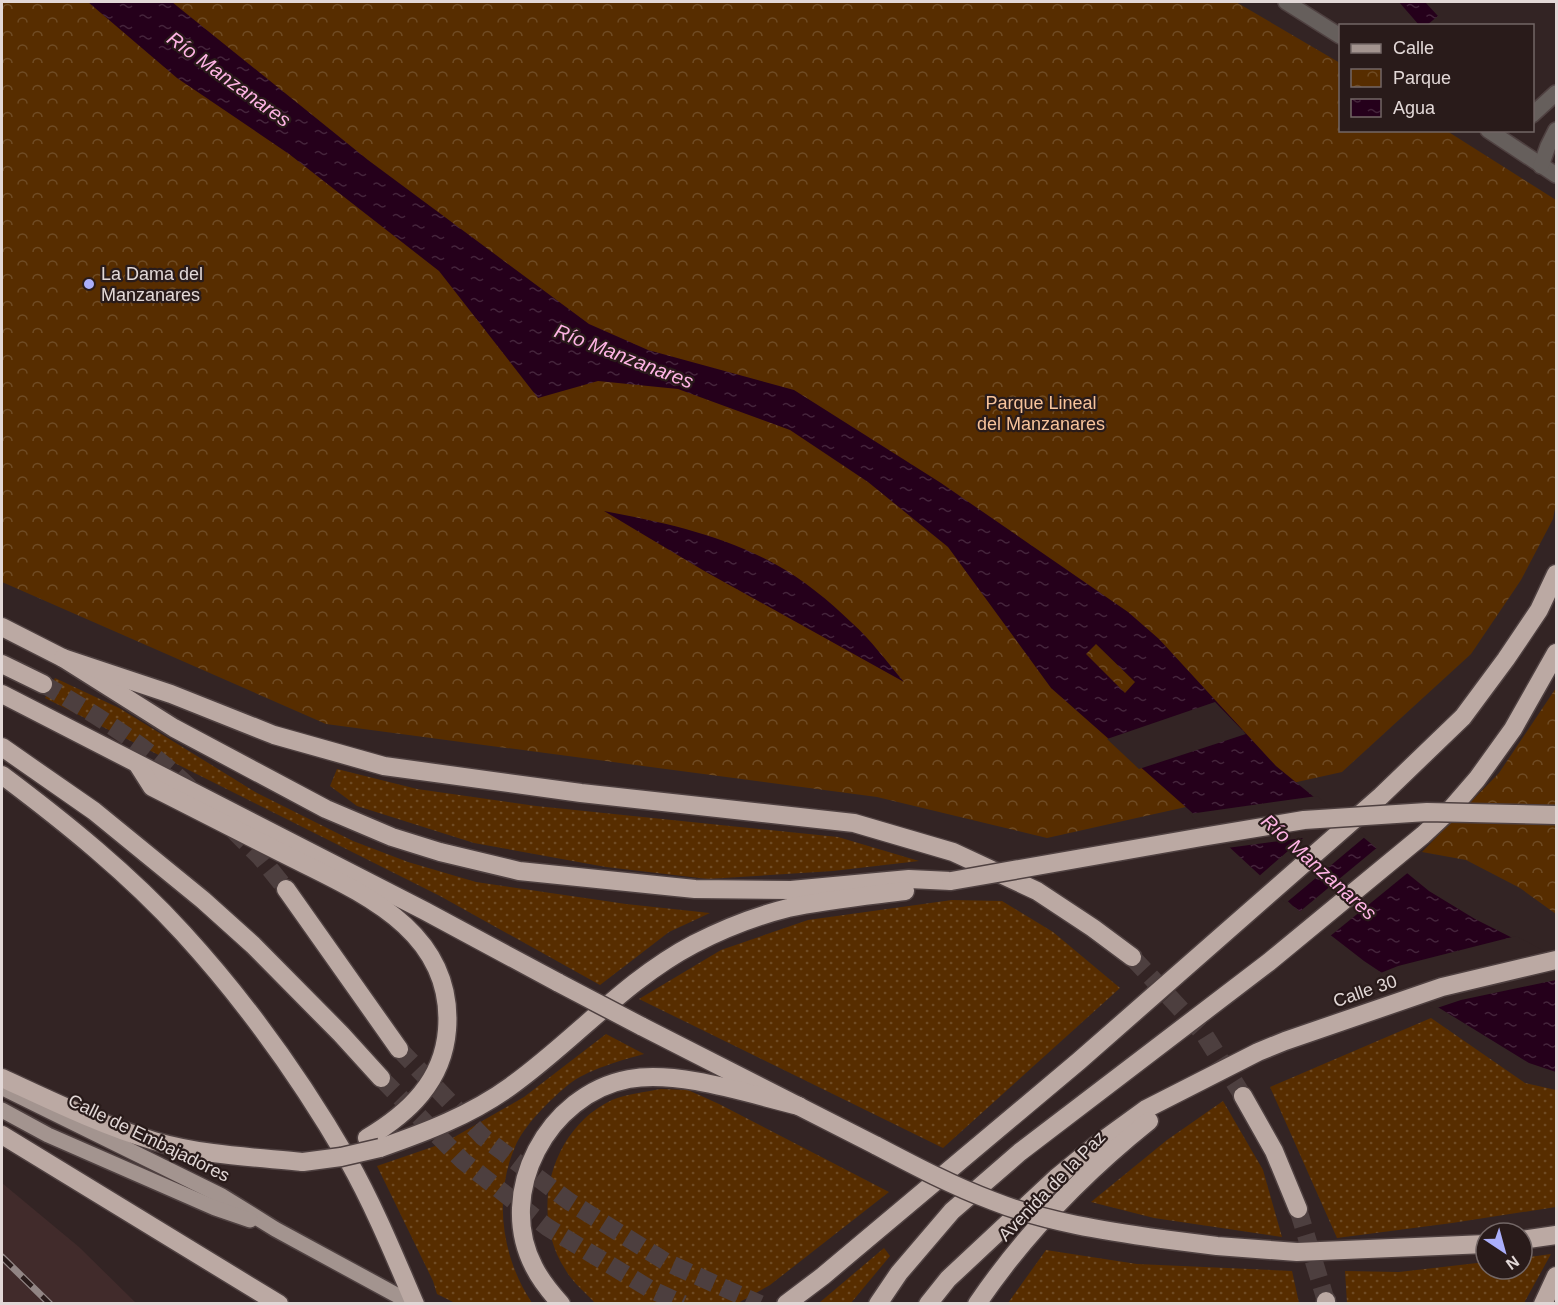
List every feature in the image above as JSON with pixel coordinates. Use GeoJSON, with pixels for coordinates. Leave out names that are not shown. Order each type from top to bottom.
{"type":"FeatureCollection","features":[{"type":"Feature","properties":{"kind":"highway"},"geometry":{"type":"LineString","coordinates":[[786,1304],[823,1276],[1051,1084],[1381,796],[1463,717],[1532,620],[1557,574]]}},
{"type":"Feature","properties":{"kind":"highway"},"geometry":{"type":"LineString","coordinates":[[2,627],[63,658],[174,728],[326,809],[392,837],[440,852],[519,872],[695,890],[790,890],[909,879],[951,881]]}},
{"type":"Feature","properties":{"kind":"highway"},"geometry":{"type":"LineString","coordinates":[[878,1304],[899,1273],[952,1211],[1003,1167],[1269,962],[1423,835],[1464,794],[1514,729],[1557,653]]}},
{"type":"Feature","properties":{"kind":"highway"},"geometry":{"type":"LineString","coordinates":[[63,658],[171,694],[274,735],[384,766],[581,794],[854,823],[952,852],[1037,891],[1093,928],[1131,957]]}},
{"type":"Feature","properties":{"kind":"highway"},"geometry":{"type":"LineString","coordinates":[[2,664],[43,684]]}},
{"type":"Feature","properties":{"kind":"highway"},"geometry":{"type":"LineString","coordinates":[[2,694],[414,905],[641,1026],[934,1175],[994,1202],[1087,1227],[1217,1246],[1297,1252],[1474,1245]]}},
{"type":"Feature","properties":{"kind":"highway"},"geometry":{"type":"LineString","coordinates":[[2,747],[93,811],[203,900],[274,967],[381,1078]]}},
{"type":"Feature","properties":{"kind":"highway"},"geometry":{"type":"LineString","coordinates":[[138,763],[152,787],[375,901],[409,928],[432,959],[440,976],[446,1001],[446,1040],[441,1060],[424,1093],[374,1143]]}},
{"type":"Feature","properties":{"kind":"highway"},"geometry":{"type":"LineString","coordinates":[[2,776],[42,805],[112,863],[181,931],[224,979],[293,1074],[348,1161],[379,1220],[414,1304]]}},
{"type":"Feature","properties":{"kind":"highway"},"geometry":{"type":"LineString","coordinates":[[2,1078],[103,1124],[155,1141],[209,1153],[300,1156],[335,1146],[374,1143],[437,1128],[511,1086],[621,993],[693,945],[724,930],[788,908],[911,890],[951,881],[1304,820],[1427,812],[1557,814]]}},
{"type":"Feature","properties":{"kind":"highway"},"geometry":{"type":"LineString","coordinates":[[286,889],[399,1049]]}},
{"type":"Feature","properties":{"kind":"highway","name":"Calle 30"},"geometry":{"type":"LineString","coordinates":[[1194,1084],[1285,1041],[1442,987],[1557,960]]}},
{"type":"Feature","properties":{"kind":"highway"},"geometry":{"type":"LineString","coordinates":[[561,1304],[534,1267],[526,1246],[522,1225],[522,1203],[531,1161],[541,1141],[569,1108],[587,1095],[607,1086],[628,1079],[649,1076],[692,1081],[799,1106]]}},
{"type":"Feature","properties":{"kind":"highway"},"geometry":{"type":"LineString","coordinates":[[928,1304],[948,1279],[1056,1178],[1146,1109],[1194,1084]]}},
{"type":"Feature","properties":{"kind":"highway","name":"Avenida de la Paz"},"geometry":{"type":"LineString","coordinates":[[977,1304],[998,1273],[1078,1183],[1130,1136],[1194,1084]]}},
{"type":"Feature","properties":{"kind":"highway"},"geometry":{"type":"LineString","coordinates":[[1243,1096],[1274,1151],[1298,1209]]}},
{"type":"Feature","properties":{"kind":"highway"},"geometry":{"type":"LineString","coordinates":[[2,1136],[279,1304]]}},
{"type":"Feature","properties":{"kind":"highway"},"geometry":{"type":"LineString","coordinates":[[1534,1238],[1557,1235]]}},
{"type":"Feature","properties":{"kind":"highway"},"geometry":{"type":"LineString","coordinates":[[1543,1304],[1557,1276]]}},
{"type":"Feature","properties":{"kind":"main road","name":"Calle de Embajadores"},"geometry":{"type":"LineString","coordinates":[[2,1087],[222,1196],[275,1229],[414,1304]]}},
{"type":"Feature","properties":{"kind":"main road","name":"Calle de Embajadores"},"geometry":{"type":"LineString","coordinates":[[2,1110],[48,1134],[215,1208],[275,1229]]}},
{"type":"Feature","properties":{"kind":"street"},"geometry":{"type":"LineString","coordinates":[[1286,2],[1339,35]]}},
{"type":"Feature","properties":{"kind":"street"},"geometry":{"type":"LineString","coordinates":[[1534,114],[1557,93]]}},
{"type":"Feature","properties":{"kind":"street"},"geometry":{"type":"LineString","coordinates":[[1541,166],[1557,130]]}},
{"type":"Feature","properties":{"kind":"street"},"geometry":{"type":"LineString","coordinates":[[1491,132],[1557,176]]}},
{"type":"Feature","properties":{"kind":"shaded area"},"geometry":{"type":"Polygon","coordinates":[[[2,1183],[79,1247],[136,1303],[2,1303],[2,1183]]]}},
{"type":"Feature","properties":{"kind":"green space","name":"Parque Lineal del Manzanares"},"geometry":{"type":"Polygon","coordinates":[[[2,2],[1236,2],[1339,62],[1339,132],[1449,132],[1556,200],[1556,503],[1553,519],[1521,580],[1471,654],[1342,772],[1047,838],[877,797],[326,724],[2,582],[2,2]]]}},
{"type":"Feature","properties":{"kind":"green space"},"geometry":{"type":"Polygon","coordinates":[[[55,678],[119,708],[257,793],[353,841],[408,862],[476,882],[626,904],[710,913],[669,932],[600,985],[440,896],[45,698],[55,678]]]}},
{"type":"Feature","properties":{"kind":"green space"},"geometry":{"type":"Polygon","coordinates":[[[1556,688],[1556,914],[1520,888],[1466,860],[1422,852],[1499,773],[1556,688]]]}},
{"type":"Feature","properties":{"kind":"green space"},"geometry":{"type":"Polygon","coordinates":[[[337,769],[417,789],[536,806],[838,837],[919,861],[833,871],[708,879],[606,867],[474,843],[357,806],[330,786],[337,769]]]}},
{"type":"Feature","properties":{"kind":"green space"},"geometry":{"type":"Polygon","coordinates":[[[952,900],[1002,901],[1053,932],[1120,988],[943,1148],[639,999],[721,950],[808,920],[952,900]]]}},
{"type":"Feature","properties":{"kind":"green space"},"geometry":{"type":"Polygon","coordinates":[[[1431,1018],[1525,1083],[1556,1090],[1556,1207],[1337,1238],[1270,1087],[1431,1018]]]}},
{"type":"Feature","properties":{"kind":"green space"},"geometry":{"type":"Polygon","coordinates":[[[606,1034],[644,1054],[594,1070],[568,1085],[524,1130],[508,1166],[504,1187],[504,1227],[514,1267],[532,1303],[455,1303],[437,1294],[433,1281],[377,1166],[444,1143],[524,1097],[606,1034]]]}},
{"type":"Feature","properties":{"kind":"green space"},"geometry":{"type":"Polygon","coordinates":[[[661,1089],[688,1090],[719,1104],[889,1192],[770,1285],[738,1303],[595,1303],[568,1274],[554,1247],[548,1223],[548,1199],[552,1174],[560,1151],[573,1131],[591,1113],[617,1098],[661,1089]]]}},
{"type":"Feature","properties":{"kind":"green space"},"geometry":{"type":"Polygon","coordinates":[[[1223,1101],[1263,1170],[1282,1237],[1154,1218],[1091,1202],[1167,1140],[1223,1101]]]}},
{"type":"Feature","properties":{"kind":"green space"},"geometry":{"type":"Polygon","coordinates":[[[884,1248],[890,1256],[851,1303],[819,1303],[884,1248]]]}},
{"type":"Feature","properties":{"kind":"green space"},"geometry":{"type":"Polygon","coordinates":[[[1046,1250],[1137,1264],[1292,1271],[1299,1303],[1008,1303],[1046,1250]]]}},
{"type":"Feature","properties":{"kind":"green space"},"geometry":{"type":"Polygon","coordinates":[[[1551,1254],[1524,1303],[1347,1303],[1345,1271],[1399,1272],[1474,1263],[1474,1281],[1534,1281],[1534,1256],[1551,1254]]]}},
{"type":"Feature","properties":{"kind":"water","name":"Río Manzanares"},"geometry":{"type":"Polygon","coordinates":[[[88,2],[172,2],[368,160],[589,324],[648,350],[794,390],[941,483],[1128,612],[1159,639],[1276,766],[1429,891],[1475,919],[1556,960],[1556,1072],[1529,1063],[1379,971],[1293,906],[1051,688],[948,547],[868,482],[790,430],[678,389],[598,381],[538,398],[439,271],[289,154],[177,78],[88,2]],[[1096,644],[1086,654],[1125,693],[1135,682],[1096,644]]]}},
{"type":"Feature","properties":{"kind":"water"},"geometry":{"type":"Polygon","coordinates":[[[1399,2],[1425,2],[1438,16],[1428,24],[1418,24],[1399,2]]]}},
{"type":"Feature","properties":{"kind":"water"},"geometry":{"type":"Polygon","coordinates":[[[604,511],[713,537],[775,564],[806,583],[843,615],[866,637],[904,682],[706,572],[604,511]]]}},
{"type":"Feature","properties":{"kind":"pier"},"geometry":{"type":"Polygon","coordinates":[[[1215,702],[1246,734],[1139,769],[1107,739],[1215,702]]]}},
{"type":"Feature","properties":{"kind":"pier"},"geometry":{"type":"Polygon","coordinates":[[[1317,796],[1366,836],[1286,903],[1258,877],[1303,838],[1227,848],[1189,814],[1317,796]]]}},
{"type":"Feature","properties":{"kind":"pier"},"geometry":{"type":"Polygon","coordinates":[[[1379,846],[1410,871],[1329,937],[1298,913],[1379,846]]]}},
{"type":"Feature","properties":{"kind":"pier"},"geometry":{"type":"Polygon","coordinates":[[[1516,936],[1556,957],[1556,980],[1461,1000],[1434,1009],[1378,974],[1398,966],[1516,936]]]}},
{"type":"Feature","properties":{"kind":"tunnel"},"geometry":{"type":"LineString","coordinates":[[43,684],[120,732],[156,758],[190,788]]}},
{"type":"Feature","properties":{"kind":"tunnel"},"geometry":{"type":"LineString","coordinates":[[233,830],[261,858],[286,889]]}},
{"type":"Feature","properties":{"kind":"tunnel"},"geometry":{"type":"LineString","coordinates":[[1132,957],[1204,1034],[1243,1096]]}},
{"type":"Feature","properties":{"kind":"tunnel"},"geometry":{"type":"LineString","coordinates":[[399,1049],[483,1137],[570,1202],[666,1262],[760,1304]]}},
{"type":"Feature","properties":{"kind":"tunnel"},"geometry":{"type":"LineString","coordinates":[[381,1078],[463,1161],[547,1227],[650,1289],[683,1304]]}},
{"type":"Feature","properties":{"kind":"tunnel"},"geometry":{"type":"LineString","coordinates":[[1298,1209],[1326,1301]]}},
{"type":"Feature","properties":{"kind":"railway"},"geometry":{"type":"LineString","coordinates":[[2,1257],[50,1304]]}},
{"type":"Feature","properties":{"kind":"place","name":"La Dama del Manzanares"},"geometry":{"type":"Point","coordinates":[89,284]}}]}
